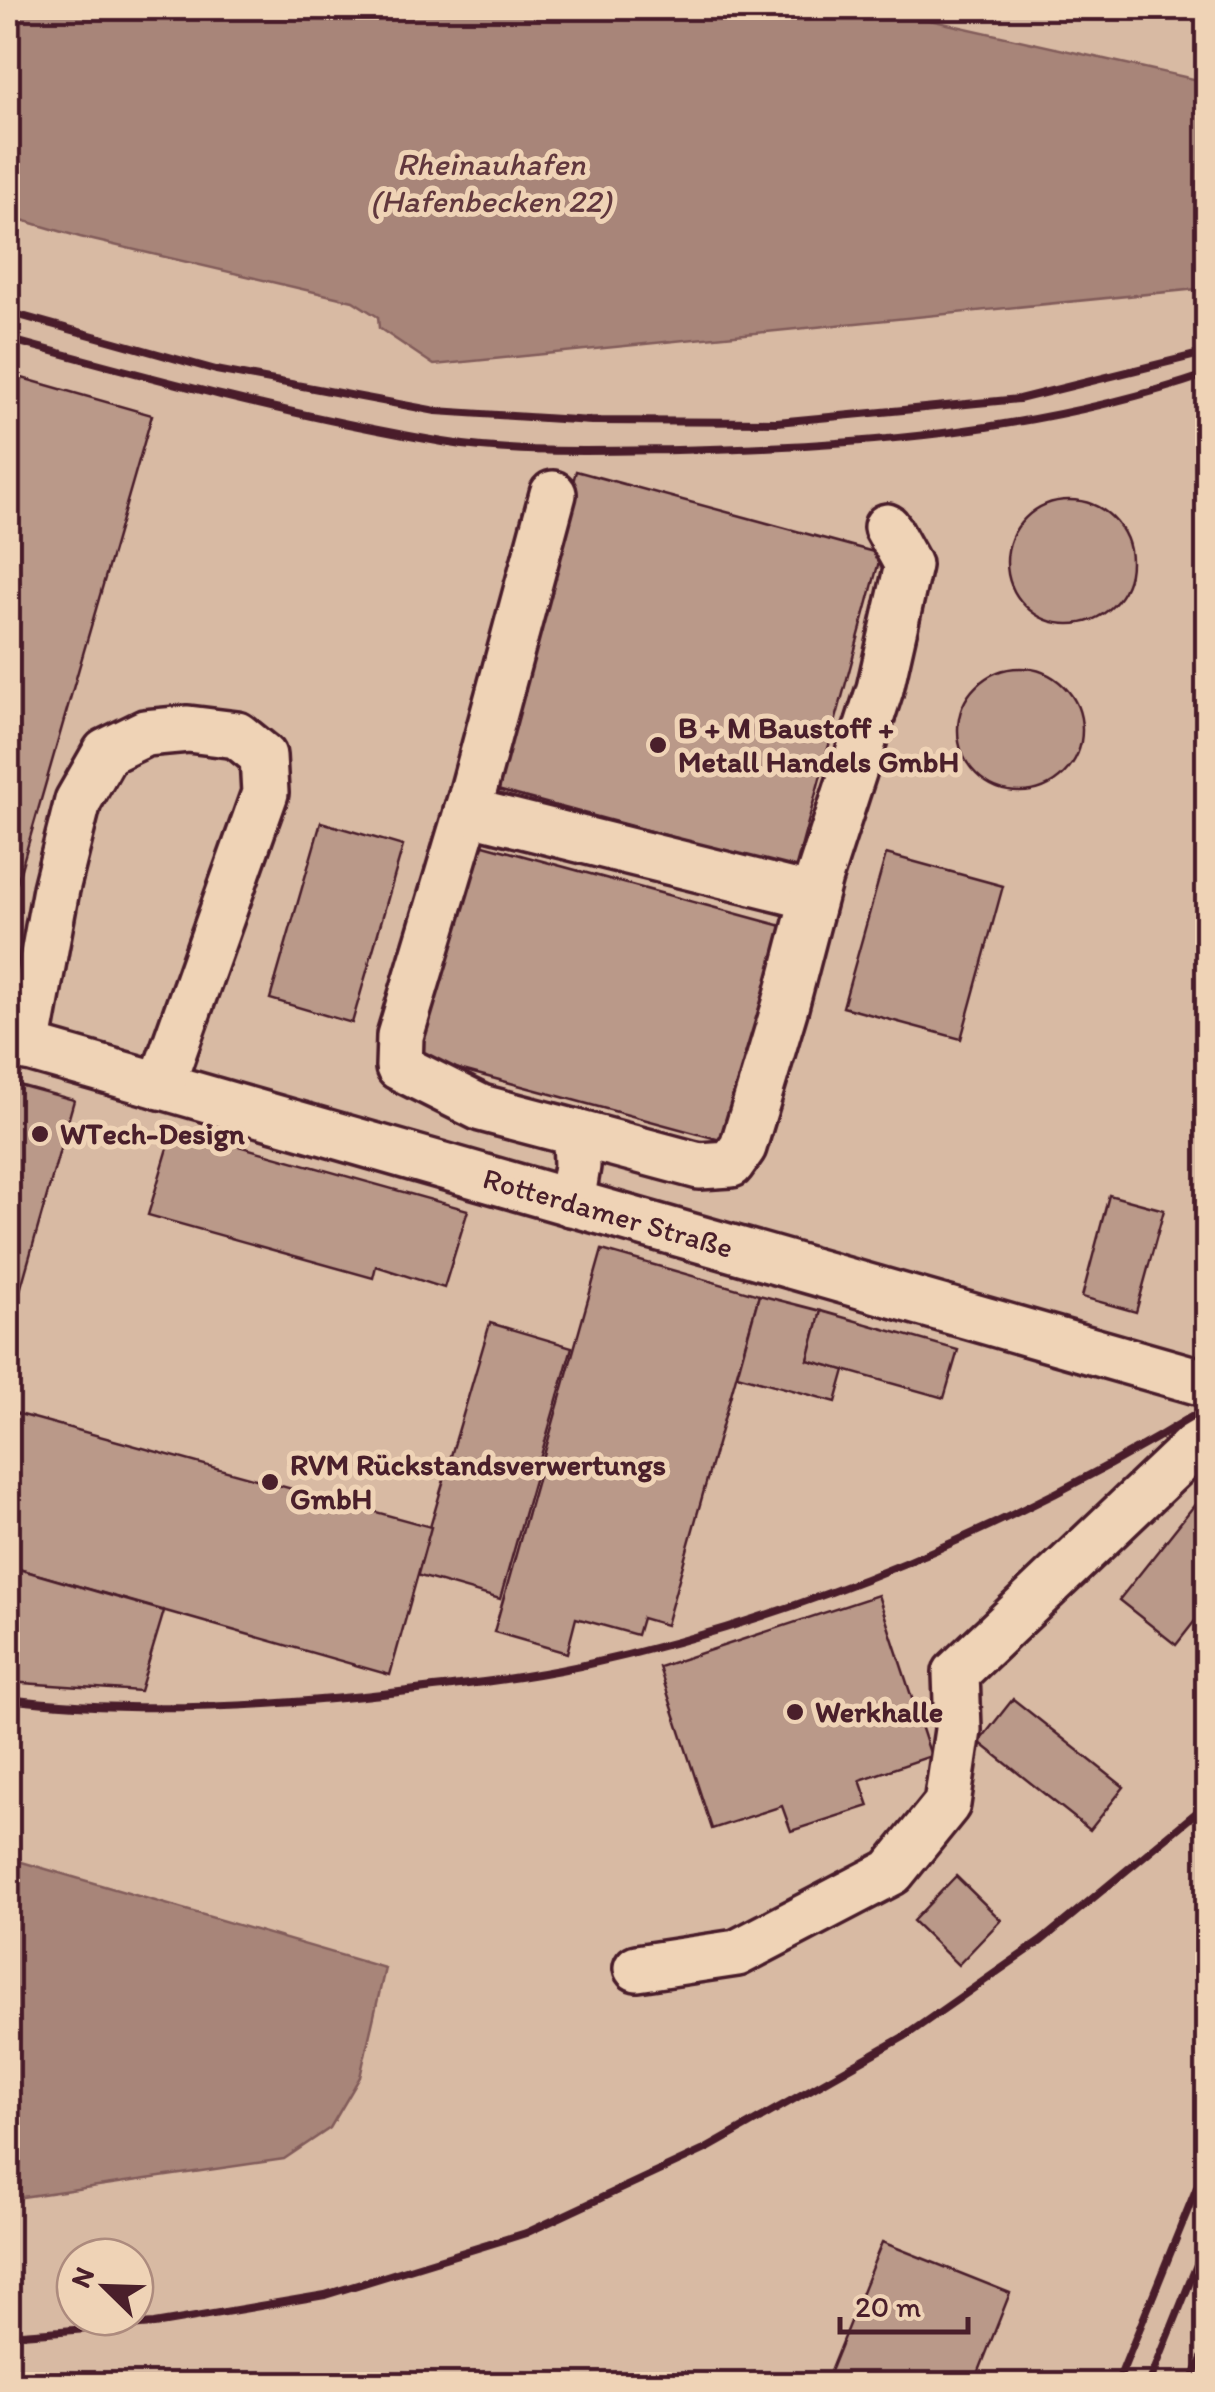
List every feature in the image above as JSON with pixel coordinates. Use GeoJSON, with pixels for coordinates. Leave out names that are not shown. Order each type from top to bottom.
{"type":"FeatureCollection","features":[{"type":"Feature","properties":{"kind":"street"},"geometry":{"type":"LineString","coordinates":[[553,494],[468,811],[400,1036],[400,1066],[481,1108],[699,1166],[732,1164],[743,1147],[813,897],[880,689],[908,565],[887,527]]}},
{"type":"Feature","properties":{"kind":"street"},"geometry":{"type":"LineString","coordinates":[[17,1045],[78,801],[106,752],[145,734],[188,729],[237,735],[262,756],[265,793],[161,1086]]}},
{"type":"Feature","properties":{"kind":"street"},"geometry":{"type":"LineString","coordinates":[[468,811],[813,897]]}},
{"type":"Feature","properties":{"kind":"street","name":"Rotterdamer Straße"},"geometry":{"type":"LineString","coordinates":[[17,1045],[1208,1384]]}},
{"type":"Feature","properties":{"kind":"street"},"geometry":{"type":"LineString","coordinates":[[571,1202],[577,1166],[576,1133]]}},
{"type":"Feature","properties":{"kind":"street"},"geometry":{"type":"LineString","coordinates":[[638,1968],[737,1953],[892,1872],[947,1804],[958,1730],[956,1673],[1208,1432]]}},
{"type":"Feature","properties":{"kind":"shaded area"},"geometry":{"type":"Polygon","coordinates":[[[876,8],[1207,8],[1207,82],[876,8]]]}},
{"type":"Feature","properties":{"kind":"shaded area"},"geometry":{"type":"Polygon","coordinates":[[[8,216],[80,237],[354,301],[434,365],[1207,288],[1207,2384],[8,2384],[8,2199],[284,2159],[330,2128],[385,1969],[8,1858],[8,216]]]}},
{"type":"Feature","properties":{"kind":"water","name":"Rheinauhafen (Hafenbecken 22)"},"geometry":{"type":"Polygon","coordinates":[[[8,8],[876,8],[1207,82],[1207,288],[434,365],[379,328],[378,317],[353,301],[80,237],[8,216],[8,8]]]}},
{"type":"Feature","properties":{"kind":"water"},"geometry":{"type":"Polygon","coordinates":[[[8,1858],[385,1968],[360,2077],[330,2128],[284,2159],[8,2199],[8,1858]]]}},
{"type":"Feature","properties":{"kind":"building"},"geometry":{"type":"Polygon","coordinates":[[[8,374],[152,415],[8,914],[8,374]]]}},
{"type":"Feature","properties":{"kind":"building"},"geometry":{"type":"Polygon","coordinates":[[[576,471],[881,554],[795,870],[490,788],[576,471]]]}},
{"type":"Feature","properties":{"kind":"building"},"geometry":{"type":"Polygon","coordinates":[[[1069,500],[1093,505],[1113,518],[1126,538],[1131,562],[1126,586],[1113,606],[1093,619],[1069,624],[1045,619],[1025,606],[1012,586],[1007,562],[1012,538],[1025,518],[1045,505],[1069,500]]]}},
{"type":"Feature","properties":{"kind":"building"},"geometry":{"type":"Polygon","coordinates":[[[1020,668],[1044,673],[1064,686],[1077,706],[1082,730],[1077,754],[1064,774],[1044,787],[1020,792],[996,787],[976,774],[963,754],[958,730],[963,706],[976,686],[996,673],[1020,668]]]}},
{"type":"Feature","properties":{"kind":"building"},"geometry":{"type":"Polygon","coordinates":[[[1208,781],[1208,851],[1197,814],[1208,781]]]}},
{"type":"Feature","properties":{"kind":"building"},"geometry":{"type":"Polygon","coordinates":[[[321,822],[403,846],[352,1023],[270,999],[321,822]]]}},
{"type":"Feature","properties":{"kind":"building"},"geometry":{"type":"Polygon","coordinates":[[[469,841],[782,926],[724,1141],[411,1056],[469,841]]]}},
{"type":"Feature","properties":{"kind":"building"},"geometry":{"type":"Polygon","coordinates":[[[886,854],[1003,886],[961,1039],[843,1007],[886,854]]]}},
{"type":"Feature","properties":{"kind":"building"},"geometry":{"type":"Polygon","coordinates":[[[8,1082],[74,1100],[14,1312],[8,1310],[8,1082]]]}},
{"type":"Feature","properties":{"kind":"building"},"geometry":{"type":"Polygon","coordinates":[[[174,1128],[468,1210],[444,1288],[376,1266],[373,1278],[148,1215],[174,1128]]]}},
{"type":"Feature","properties":{"kind":"building"},"geometry":{"type":"Polygon","coordinates":[[[1109,1195],[1164,1210],[1136,1312],[1082,1297],[1109,1195]]]}},
{"type":"Feature","properties":{"kind":"building"},"geometry":{"type":"Polygon","coordinates":[[[602,1250],[759,1295],[666,1625],[642,1618],[637,1635],[576,1618],[567,1653],[494,1632],[602,1250]]]}},
{"type":"Feature","properties":{"kind":"building"},"geometry":{"type":"Polygon","coordinates":[[[759,1295],[821,1311],[808,1360],[845,1370],[836,1402],[737,1375],[759,1295]]]}},
{"type":"Feature","properties":{"kind":"building"},"geometry":{"type":"Polygon","coordinates":[[[821,1311],[958,1350],[944,1398],[808,1360],[821,1311]]]}},
{"type":"Feature","properties":{"kind":"building"},"geometry":{"type":"Polygon","coordinates":[[[490,1323],[572,1347],[500,1599],[416,1575],[490,1323]]]}},
{"type":"Feature","properties":{"kind":"building"},"geometry":{"type":"Polygon","coordinates":[[[8,1411],[431,1527],[390,1675],[8,1566],[8,1411]]]}},
{"type":"Feature","properties":{"kind":"building"},"geometry":{"type":"Polygon","coordinates":[[[1208,1488],[1208,1604],[1176,1645],[1119,1600],[1208,1488]]]}},
{"type":"Feature","properties":{"kind":"building"},"geometry":{"type":"Polygon","coordinates":[[[8,1566],[164,1611],[140,1691],[8,1682],[8,1566]]]}},
{"type":"Feature","properties":{"kind":"building","name":"Werkhalle"},"geometry":{"type":"Polygon","coordinates":[[[878,1595],[931,1756],[860,1780],[869,1806],[791,1831],[782,1806],[712,1829],[659,1667],[878,1595]]]}},
{"type":"Feature","properties":{"kind":"building"},"geometry":{"type":"Polygon","coordinates":[[[1013,1699],[1124,1787],[1090,1830],[979,1742],[1013,1699]]]}},
{"type":"Feature","properties":{"kind":"building"},"geometry":{"type":"Polygon","coordinates":[[[956,1876],[1001,1920],[958,1965],[913,1921],[956,1876]]]}},
{"type":"Feature","properties":{"kind":"building"},"geometry":{"type":"Polygon","coordinates":[[[882,2242],[1010,2293],[974,2384],[825,2384],[882,2242]]]}},
{"type":"Feature","properties":{"kind":"railway"},"geometry":{"type":"LineString","coordinates":[[8,312],[216,370],[436,411],[591,421],[777,422],[1019,399],[1208,352]]}},
{"type":"Feature","properties":{"kind":"railway"},"geometry":{"type":"LineString","coordinates":[[8,339],[333,421],[443,442],[529,450],[744,448],[945,433],[1078,410],[1208,374]]}},
{"type":"Feature","properties":{"kind":"railway"},"geometry":{"type":"LineString","coordinates":[[8,1699],[140,1707],[319,1700],[526,1676],[663,1646],[825,1594],[983,1529],[1060,1491],[1208,1407]]}},
{"type":"Feature","properties":{"kind":"railway"},"geometry":{"type":"LineString","coordinates":[[8,2335],[154,2324],[325,2295],[526,2233],[706,2149],[905,2036],[1041,1941],[1208,1803]]}},
{"type":"Feature","properties":{"kind":"railway"},"geometry":{"type":"LineString","coordinates":[[1117,2384],[1208,2160]]}},
{"type":"Feature","properties":{"kind":"railway"},"geometry":{"type":"LineString","coordinates":[[1149,2384],[1208,2237]]}},
{"type":"Feature","properties":{"kind":"railway"},"geometry":{"type":"LineString","coordinates":[[1191,2384],[1208,2344]]}},
{"type":"Feature","properties":{"kind":"place","name":"B + M Baustoff + Metall Handels GmbH"},"geometry":{"type":"Point","coordinates":[658,745]}},
{"type":"Feature","properties":{"kind":"place","name":"WTech-Design"},"geometry":{"type":"Point","coordinates":[40,1134]}},
{"type":"Feature","properties":{"kind":"place","name":"RVM Rückstandsverwertungs GmbH"},"geometry":{"type":"Point","coordinates":[270,1482]}},
{"type":"Feature","properties":{"kind":"place","name":"Werkhalle"},"geometry":{"type":"Point","coordinates":[795,1712]}}]}
